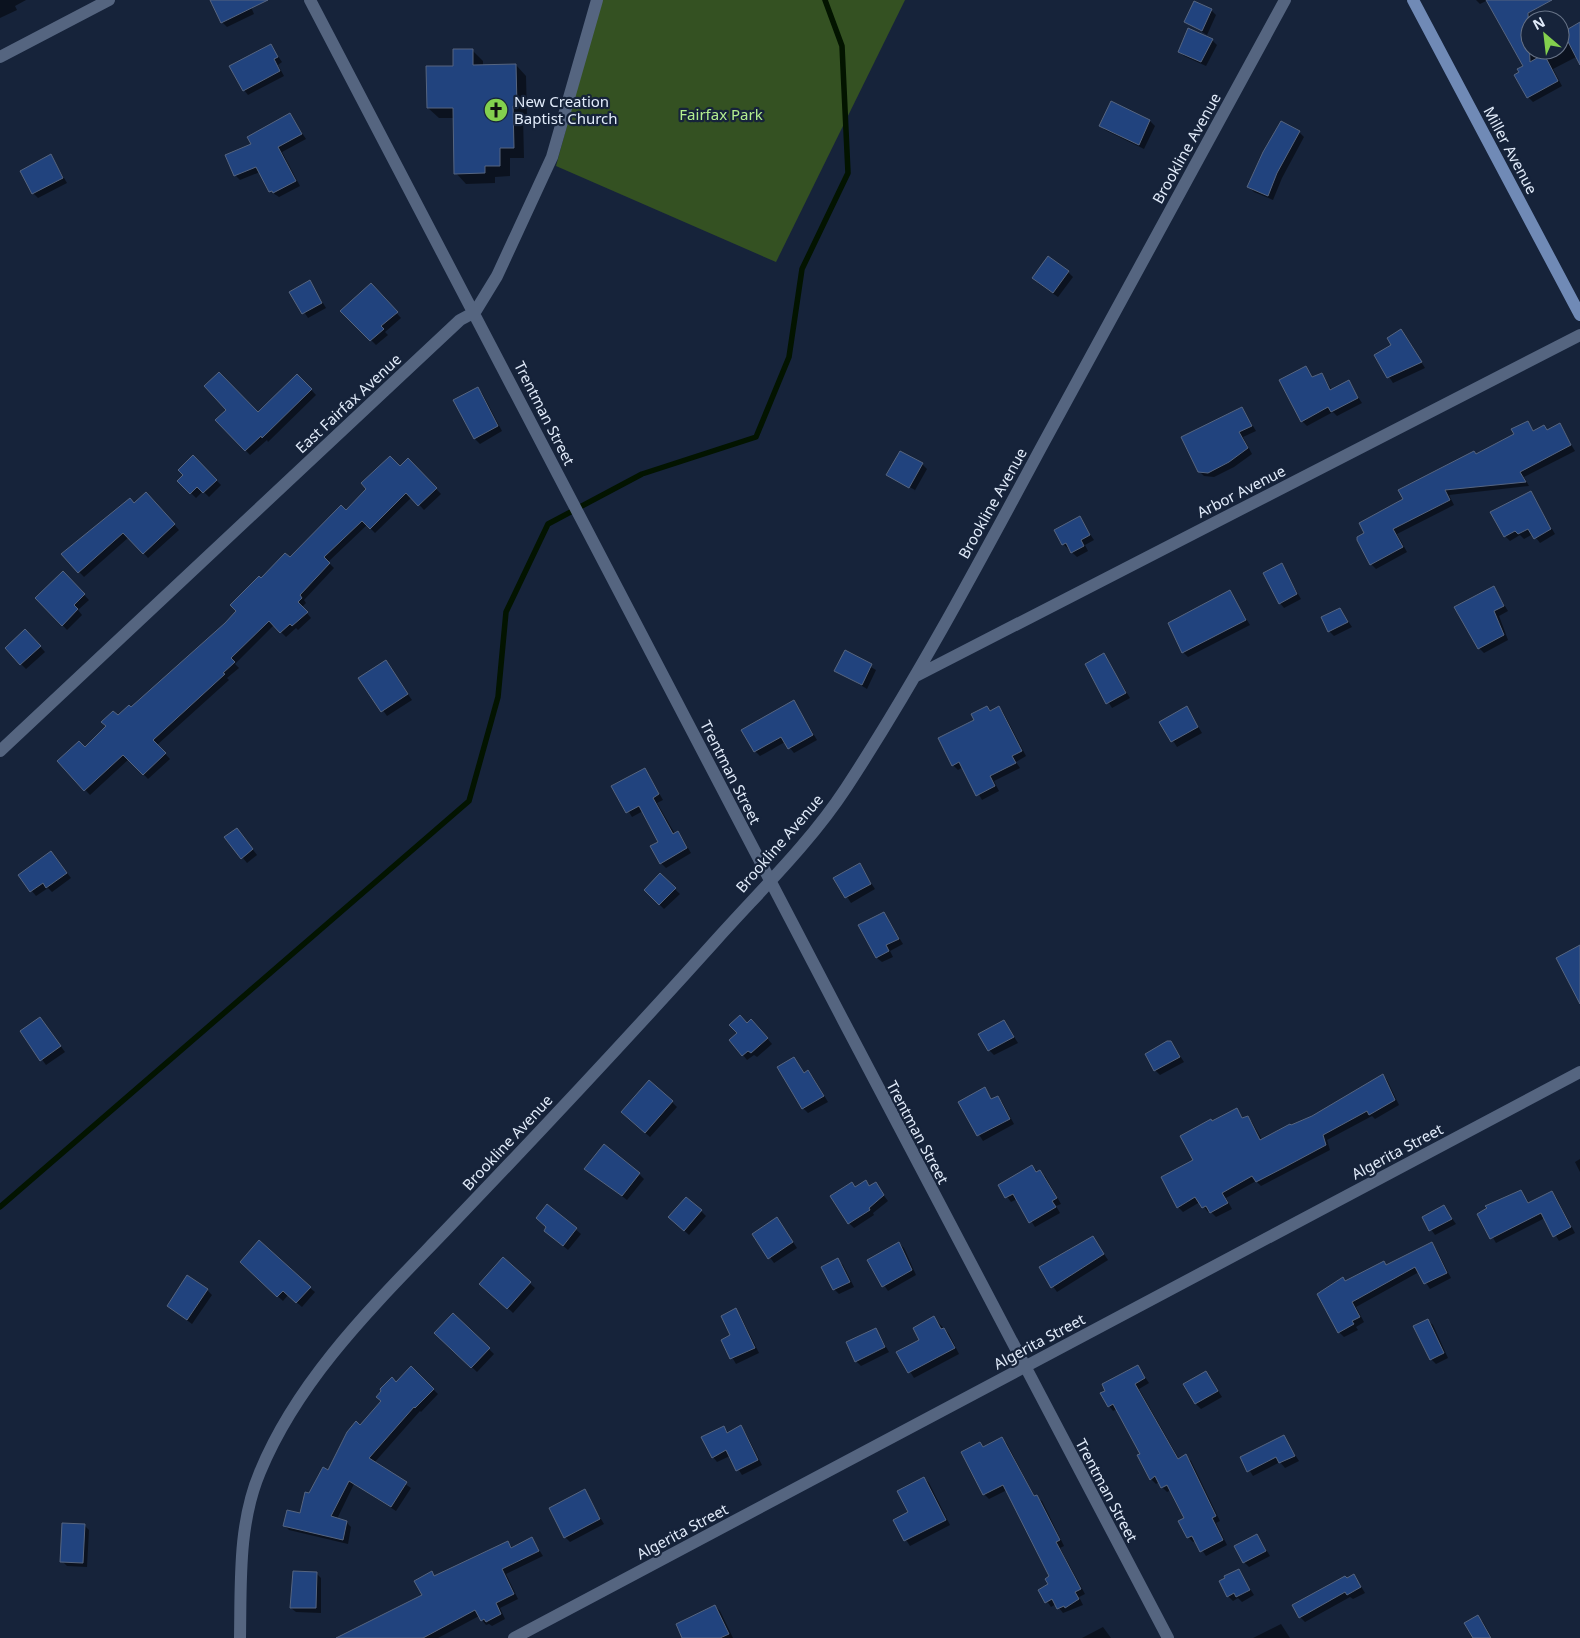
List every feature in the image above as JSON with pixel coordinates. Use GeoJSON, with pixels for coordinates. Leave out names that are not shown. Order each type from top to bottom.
{"type":"FeatureCollection","features":[{"type":"Feature","properties":{"kind":"main road","name":"Miller Avenue"},"geometry":{"type":"LineString","coordinates":[[1413,0],[1580,315]]}},
{"type":"Feature","properties":{"kind":"street"},"geometry":{"type":"LineString","coordinates":[[0,57],[109,0]]}},
{"type":"Feature","properties":{"kind":"street","name":"Trentman Street"},"geometry":{"type":"LineString","coordinates":[[310,0],[475,312],[562,483],[1023,1368],[1168,1638]]}},
{"type":"Feature","properties":{"kind":"street","name":"East Fairfax Avenue"},"geometry":{"type":"LineString","coordinates":[[0,751],[460,320],[475,312],[497,276],[552,158],[597,0]]}},
{"type":"Feature","properties":{"kind":"street","name":"Brookline Avenue"},"geometry":{"type":"LineString","coordinates":[[240,1638],[242,1559],[247,1512],[258,1476],[272,1444],[293,1409],[329,1357],[396,1283],[648,1016],[769,881],[842,794],[916,676],[1285,0]]}},
{"type":"Feature","properties":{"kind":"street","name":"Arbor Avenue"},"geometry":{"type":"LineString","coordinates":[[916,676],[1580,335]]}},
{"type":"Feature","properties":{"kind":"street","name":"Algerita Street"},"geometry":{"type":"LineString","coordinates":[[514,1638],[1580,1072]]}},
{"type":"Feature","properties":{"kind":"green space","name":"Fairfax Park"},"geometry":{"type":"Polygon","coordinates":[[[601,0],[905,0],[776,262],[556,166],[601,0]]]}},
{"type":"Feature","properties":{"kind":"building"},"geometry":{"type":"Polygon","coordinates":[[[210,0],[268,0],[221,23],[210,0]]]}},
{"type":"Feature","properties":{"kind":"building"},"geometry":{"type":"Polygon","coordinates":[[[1486,0],[1552,0],[1534,10],[1520,10],[1520,60],[1530,60],[1530,62],[1534,60],[1547,60],[1558,81],[1527,98],[1514,75],[1519,72],[1517,69],[1523,66],[1486,0]]]}},
{"type":"Feature","properties":{"kind":"building"},"geometry":{"type":"Polygon","coordinates":[[[1194,1],[1212,9],[1202,31],[1184,22],[1194,1]]]}},
{"type":"Feature","properties":{"kind":"building"},"geometry":{"type":"Polygon","coordinates":[[[1580,22],[1580,65],[1570,46],[1570,28],[1580,22]]]}},
{"type":"Feature","properties":{"kind":"building"},"geometry":{"type":"Polygon","coordinates":[[[1188,28],[1213,39],[1201,62],[1178,52],[1188,28]]]}},
{"type":"Feature","properties":{"kind":"building"},"geometry":{"type":"Polygon","coordinates":[[[271,44],[278,57],[274,59],[280,71],[243,91],[229,66],[271,44]]]}},
{"type":"Feature","properties":{"kind":"building","name":"New Creation Baptist Church"},"geometry":{"type":"Polygon","coordinates":[[[453,49],[473,49],[473,65],[516,64],[517,106],[513,106],[514,148],[500,148],[500,166],[485,166],[485,173],[454,174],[453,108],[427,108],[426,66],[453,66],[453,49]]]}},
{"type":"Feature","properties":{"kind":"building"},"geometry":{"type":"Polygon","coordinates":[[[1111,101],[1150,120],[1139,145],[1099,126],[1111,101]]]}},
{"type":"Feature","properties":{"kind":"building"},"geometry":{"type":"Polygon","coordinates":[[[290,113],[302,134],[278,147],[296,181],[273,193],[272,191],[269,192],[256,167],[234,176],[225,155],[251,144],[247,137],[290,113]]]}},
{"type":"Feature","properties":{"kind":"building"},"geometry":{"type":"Polygon","coordinates":[[[1281,121],[1300,131],[1277,173],[1268,196],[1247,187],[1263,152],[1281,121]]]}},
{"type":"Feature","properties":{"kind":"building"},"geometry":{"type":"Polygon","coordinates":[[[51,154],[63,178],[32,194],[20,171],[51,154]]]}},
{"type":"Feature","properties":{"kind":"building"},"geometry":{"type":"Polygon","coordinates":[[[1048,256],[1069,271],[1053,293],[1032,278],[1048,256]]]}},
{"type":"Feature","properties":{"kind":"building"},"geometry":{"type":"Polygon","coordinates":[[[310,280],[322,303],[302,314],[289,292],[310,280]]]}},
{"type":"Feature","properties":{"kind":"building"},"geometry":{"type":"Polygon","coordinates":[[[371,283],[398,312],[381,326],[384,329],[370,341],[340,311],[371,283]]]}},
{"type":"Feature","properties":{"kind":"building"},"geometry":{"type":"Polygon","coordinates":[[[1401,329],[1422,362],[1387,378],[1374,355],[1391,345],[1387,338],[1401,329]]]}},
{"type":"Feature","properties":{"kind":"building"},"geometry":{"type":"Polygon","coordinates":[[[1306,366],[1312,377],[1322,373],[1330,390],[1349,380],[1358,398],[1331,412],[1328,407],[1301,422],[1279,380],[1306,366]]]}},
{"type":"Feature","properties":{"kind":"building"},"geometry":{"type":"Polygon","coordinates":[[[219,372],[258,412],[297,374],[312,389],[262,438],[261,436],[245,451],[215,420],[226,410],[204,386],[219,372]]]}},
{"type":"Feature","properties":{"kind":"building"},"geometry":{"type":"Polygon","coordinates":[[[478,387],[498,426],[474,439],[453,400],[478,387]]]}},
{"type":"Feature","properties":{"kind":"building"},"geometry":{"type":"Polygon","coordinates":[[[1242,407],[1252,426],[1239,432],[1248,448],[1229,462],[1208,473],[1198,472],[1181,437],[1242,407]]]}},
{"type":"Feature","properties":{"kind":"building"},"geometry":{"type":"Polygon","coordinates":[[[1528,421],[1533,431],[1544,425],[1547,430],[1560,423],[1571,445],[1520,472],[1526,482],[1445,490],[1450,500],[1393,529],[1403,547],[1370,565],[1357,540],[1357,537],[1364,533],[1359,523],[1403,499],[1398,490],[1474,451],[1476,454],[1514,434],[1511,429],[1528,421]]]}},
{"type":"Feature","properties":{"kind":"building"},"geometry":{"type":"Polygon","coordinates":[[[900,451],[923,463],[909,488],[886,475],[900,451]]]}},
{"type":"Feature","properties":{"kind":"building"},"geometry":{"type":"Polygon","coordinates":[[[193,455],[217,480],[203,493],[197,487],[190,494],[177,481],[183,475],[178,470],[193,455]]]}},
{"type":"Feature","properties":{"kind":"building"},"geometry":{"type":"Polygon","coordinates":[[[390,456],[400,466],[408,458],[437,488],[418,506],[406,493],[370,529],[362,521],[324,557],[330,563],[300,595],[302,598],[298,602],[308,612],[292,626],[290,624],[280,633],[269,621],[231,658],[235,662],[223,673],[225,674],[153,740],[166,753],[143,775],[123,755],[84,791],[57,761],[79,741],[85,747],[106,726],[101,722],[113,711],[118,715],[129,705],[131,707],[225,623],[236,611],[230,605],[259,576],[261,578],[285,553],[290,557],[341,505],[346,510],[366,489],[361,483],[390,456]]]}},
{"type":"Feature","properties":{"kind":"building"},"geometry":{"type":"Polygon","coordinates":[[[1531,491],[1551,529],[1534,539],[1528,529],[1518,534],[1515,531],[1504,537],[1490,512],[1531,491]]]}},
{"type":"Feature","properties":{"kind":"building"},"geometry":{"type":"Polygon","coordinates":[[[146,492],[175,524],[143,554],[123,533],[78,573],[61,554],[130,498],[134,503],[146,492]]]}},
{"type":"Feature","properties":{"kind":"building"},"geometry":{"type":"Polygon","coordinates":[[[1080,516],[1090,535],[1081,540],[1084,546],[1071,553],[1066,543],[1062,545],[1054,530],[1080,516]]]}},
{"type":"Feature","properties":{"kind":"building"},"geometry":{"type":"Polygon","coordinates":[[[1282,563],[1297,594],[1279,604],[1263,573],[1282,563]]]}},
{"type":"Feature","properties":{"kind":"building"},"geometry":{"type":"Polygon","coordinates":[[[63,571],[85,594],[74,605],[78,609],[62,626],[35,598],[63,571]]]}},
{"type":"Feature","properties":{"kind":"building"},"geometry":{"type":"Polygon","coordinates":[[[1494,586],[1504,606],[1494,611],[1504,635],[1478,649],[1454,607],[1494,586]]]}},
{"type":"Feature","properties":{"kind":"building"},"geometry":{"type":"Polygon","coordinates":[[[1230,590],[1246,620],[1182,653],[1168,623],[1230,590]]]}},
{"type":"Feature","properties":{"kind":"building"},"geometry":{"type":"Polygon","coordinates":[[[1340,608],[1348,622],[1328,632],[1321,617],[1340,608]]]}},
{"type":"Feature","properties":{"kind":"building"},"geometry":{"type":"Polygon","coordinates":[[[25,629],[41,646],[20,665],[5,648],[25,629]]]}},
{"type":"Feature","properties":{"kind":"building"},"geometry":{"type":"Polygon","coordinates":[[[845,650],[872,664],[862,685],[834,671],[845,650]]]}},
{"type":"Feature","properties":{"kind":"building"},"geometry":{"type":"Polygon","coordinates":[[[1104,653],[1126,693],[1106,704],[1085,664],[1104,653]]]}},
{"type":"Feature","properties":{"kind":"building"},"geometry":{"type":"Polygon","coordinates":[[[386,660],[408,694],[381,712],[358,678],[386,660]]]}},
{"type":"Feature","properties":{"kind":"building"},"geometry":{"type":"Polygon","coordinates":[[[794,700],[813,735],[788,749],[781,737],[754,752],[741,730],[794,700]]]}},
{"type":"Feature","properties":{"kind":"building"},"geometry":{"type":"Polygon","coordinates":[[[987,706],[990,711],[999,706],[1022,751],[1012,756],[1016,763],[990,776],[995,786],[976,796],[959,762],[952,766],[938,738],[974,720],[971,714],[987,706]]]}},
{"type":"Feature","properties":{"kind":"building"},"geometry":{"type":"Polygon","coordinates":[[[1187,706],[1198,727],[1171,742],[1159,722],[1187,706]]]}},
{"type":"Feature","properties":{"kind":"building"},"geometry":{"type":"Polygon","coordinates":[[[645,768],[659,794],[653,798],[673,834],[678,831],[687,848],[660,864],[650,846],[658,842],[639,806],[626,813],[611,786],[645,768]]]}},
{"type":"Feature","properties":{"kind":"building"},"geometry":{"type":"Polygon","coordinates":[[[237,828],[253,849],[241,859],[224,837],[237,828]]]}},
{"type":"Feature","properties":{"kind":"building"},"geometry":{"type":"Polygon","coordinates":[[[51,851],[67,873],[46,888],[43,883],[30,892],[18,875],[51,851]]]}},
{"type":"Feature","properties":{"kind":"building"},"geometry":{"type":"Polygon","coordinates":[[[860,863],[871,884],[845,898],[833,878],[860,863]]]}},
{"type":"Feature","properties":{"kind":"building"},"geometry":{"type":"Polygon","coordinates":[[[660,873],[676,888],[659,905],[644,890],[660,873]]]}},
{"type":"Feature","properties":{"kind":"building"},"geometry":{"type":"Polygon","coordinates":[[[884,912],[899,939],[886,945],[889,951],[876,958],[858,925],[884,912]]]}},
{"type":"Feature","properties":{"kind":"building"},"geometry":{"type":"Polygon","coordinates":[[[1580,945],[1580,1004],[1556,958],[1580,945]]]}},
{"type":"Feature","properties":{"kind":"building"},"geometry":{"type":"Polygon","coordinates":[[[740,1015],[747,1023],[751,1019],[768,1038],[751,1053],[748,1051],[742,1056],[729,1040],[737,1033],[729,1025],[740,1015]]]}},
{"type":"Feature","properties":{"kind":"building"},"geometry":{"type":"Polygon","coordinates":[[[40,1017],[61,1046],[40,1061],[20,1031],[40,1017]]]}},
{"type":"Feature","properties":{"kind":"building"},"geometry":{"type":"Polygon","coordinates":[[[1004,1020],[1014,1037],[988,1051],[978,1034],[1004,1020]]]}},
{"type":"Feature","properties":{"kind":"building"},"geometry":{"type":"Polygon","coordinates":[[[1167,1041],[1171,1041],[1180,1057],[1154,1071],[1145,1054],[1167,1041]]]}},
{"type":"Feature","properties":{"kind":"building"},"geometry":{"type":"Polygon","coordinates":[[[794,1057],[804,1073],[808,1070],[824,1096],[802,1109],[777,1067],[794,1057]]]}},
{"type":"Feature","properties":{"kind":"building"},"geometry":{"type":"Polygon","coordinates":[[[1383,1074],[1395,1100],[1369,1115],[1367,1111],[1323,1135],[1326,1145],[1256,1182],[1252,1176],[1222,1193],[1228,1203],[1210,1213],[1206,1206],[1202,1208],[1195,1197],[1177,1208],[1161,1177],[1193,1160],[1180,1136],[1211,1119],[1212,1121],[1237,1108],[1242,1118],[1248,1116],[1260,1140],[1290,1124],[1312,1116],[1383,1074]]]}},
{"type":"Feature","properties":{"kind":"building"},"geometry":{"type":"Polygon","coordinates":[[[649,1080],[673,1101],[645,1133],[621,1112],[649,1080]]]}},
{"type":"Feature","properties":{"kind":"building"},"geometry":{"type":"Polygon","coordinates":[[[985,1087],[991,1099],[998,1096],[1010,1119],[977,1136],[958,1102],[985,1087]]]}},
{"type":"Feature","properties":{"kind":"building"},"geometry":{"type":"Polygon","coordinates":[[[604,1144],[640,1173],[622,1196],[584,1169],[604,1144]]]}},
{"type":"Feature","properties":{"kind":"building"},"geometry":{"type":"Polygon","coordinates":[[[1032,1165],[1036,1172],[1040,1170],[1057,1198],[1052,1201],[1056,1207],[1029,1223],[1013,1194],[1005,1198],[998,1185],[1032,1165]]]}},
{"type":"Feature","properties":{"kind":"building"},"geometry":{"type":"Polygon","coordinates":[[[866,1180],[869,1186],[876,1182],[884,1195],[869,1208],[870,1210],[848,1224],[830,1196],[852,1182],[855,1187],[866,1180]]]}},
{"type":"Feature","properties":{"kind":"building"},"geometry":{"type":"Polygon","coordinates":[[[1521,1190],[1528,1203],[1552,1191],[1571,1227],[1553,1237],[1541,1213],[1490,1239],[1477,1214],[1487,1208],[1485,1206],[1521,1190]]]}},
{"type":"Feature","properties":{"kind":"building"},"geometry":{"type":"Polygon","coordinates":[[[686,1197],[702,1210],[684,1231],[668,1217],[686,1197]]]}},
{"type":"Feature","properties":{"kind":"building"},"geometry":{"type":"Polygon","coordinates":[[[547,1204],[577,1228],[563,1246],[544,1231],[546,1227],[536,1218],[547,1204]]]}},
{"type":"Feature","properties":{"kind":"building"},"geometry":{"type":"Polygon","coordinates":[[[1444,1205],[1452,1219],[1429,1231],[1422,1217],[1444,1205]]]}},
{"type":"Feature","properties":{"kind":"building"},"geometry":{"type":"Polygon","coordinates":[[[777,1217],[793,1242],[768,1259],[752,1234],[777,1217]]]}},
{"type":"Feature","properties":{"kind":"building"},"geometry":{"type":"Polygon","coordinates":[[[1093,1236],[1104,1254],[1051,1288],[1039,1267],[1093,1236]]]}},
{"type":"Feature","properties":{"kind":"building"},"geometry":{"type":"Polygon","coordinates":[[[259,1240],[311,1287],[296,1303],[283,1291],[277,1297],[240,1262],[259,1240]]]}},
{"type":"Feature","properties":{"kind":"building"},"geometry":{"type":"Polygon","coordinates":[[[899,1242],[912,1270],[882,1287],[867,1260],[899,1242]]]}},
{"type":"Feature","properties":{"kind":"building"},"geometry":{"type":"Polygon","coordinates":[[[1432,1242],[1447,1273],[1424,1284],[1415,1267],[1352,1302],[1360,1317],[1352,1321],[1354,1324],[1338,1333],[1317,1294],[1343,1277],[1345,1281],[1384,1261],[1386,1265],[1432,1242]]]}},
{"type":"Feature","properties":{"kind":"building"},"geometry":{"type":"Polygon","coordinates":[[[503,1257],[531,1282],[507,1309],[479,1284],[503,1257]]]}},
{"type":"Feature","properties":{"kind":"building"},"geometry":{"type":"Polygon","coordinates":[[[838,1258],[850,1282],[833,1290],[821,1267],[838,1258]]]}},
{"type":"Feature","properties":{"kind":"building"},"geometry":{"type":"Polygon","coordinates":[[[187,1275],[208,1289],[187,1320],[167,1306],[187,1275]]]}},
{"type":"Feature","properties":{"kind":"building"},"geometry":{"type":"Polygon","coordinates":[[[736,1308],[755,1348],[730,1359],[721,1340],[730,1335],[721,1316],[736,1308]]]}},
{"type":"Feature","properties":{"kind":"building"},"geometry":{"type":"Polygon","coordinates":[[[453,1313],[490,1348],[471,1368],[434,1333],[453,1313]]]}},
{"type":"Feature","properties":{"kind":"building"},"geometry":{"type":"Polygon","coordinates":[[[934,1316],[941,1329],[944,1328],[955,1348],[908,1373],[896,1352],[919,1340],[913,1328],[934,1316]]]}},
{"type":"Feature","properties":{"kind":"building"},"geometry":{"type":"Polygon","coordinates":[[[1428,1319],[1444,1353],[1430,1360],[1413,1326],[1428,1319]]]}},
{"type":"Feature","properties":{"kind":"building"},"geometry":{"type":"Polygon","coordinates":[[[876,1328],[885,1347],[855,1362],[846,1342],[876,1328]]]}},
{"type":"Feature","properties":{"kind":"building"},"geometry":{"type":"Polygon","coordinates":[[[1138,1365],[1145,1378],[1135,1384],[1178,1459],[1186,1454],[1216,1516],[1212,1518],[1223,1540],[1200,1552],[1192,1536],[1187,1538],[1178,1521],[1184,1518],[1167,1485],[1161,1488],[1155,1476],[1150,1480],[1137,1455],[1140,1454],[1113,1404],[1108,1407],[1100,1393],[1105,1391],[1102,1384],[1138,1365]]]}},
{"type":"Feature","properties":{"kind":"building"},"geometry":{"type":"Polygon","coordinates":[[[411,1366],[434,1389],[414,1407],[369,1458],[407,1482],[391,1507],[349,1481],[331,1516],[347,1521],[343,1540],[283,1526],[287,1510],[300,1513],[305,1492],[309,1493],[323,1467],[328,1470],[347,1432],[356,1421],[360,1425],[381,1401],[376,1397],[381,1391],[380,1389],[392,1377],[396,1382],[411,1366]]]}},
{"type":"Feature","properties":{"kind":"building"},"geometry":{"type":"Polygon","coordinates":[[[1206,1371],[1218,1391],[1195,1404],[1183,1384],[1206,1371]]]}},
{"type":"Feature","properties":{"kind":"building"},"geometry":{"type":"Polygon","coordinates":[[[741,1425],[758,1460],[736,1471],[726,1450],[712,1458],[701,1437],[724,1426],[727,1433],[741,1425]]]}},
{"type":"Feature","properties":{"kind":"building"},"geometry":{"type":"Polygon","coordinates":[[[1284,1435],[1295,1456],[1279,1463],[1276,1457],[1247,1472],[1240,1457],[1284,1435]]]}},
{"type":"Feature","properties":{"kind":"building"},"geometry":{"type":"Polygon","coordinates":[[[1002,1437],[1034,1496],[1037,1495],[1060,1540],[1056,1542],[1081,1589],[1075,1592],[1079,1599],[1065,1608],[1064,1606],[1057,1609],[1052,1599],[1045,1603],[1038,1590],[1048,1584],[1045,1579],[1049,1576],[1003,1485],[983,1495],[961,1452],[980,1442],[983,1447],[1002,1437]]]}},
{"type":"Feature","properties":{"kind":"building"},"geometry":{"type":"Polygon","coordinates":[[[924,1477],[946,1520],[904,1541],[893,1520],[908,1512],[897,1491],[924,1477]]]}},
{"type":"Feature","properties":{"kind":"building"},"geometry":{"type":"Polygon","coordinates":[[[585,1489],[600,1519],[564,1538],[549,1508],[585,1489]]]}},
{"type":"Feature","properties":{"kind":"building"},"geometry":{"type":"Polygon","coordinates":[[[62,1523],[85,1524],[83,1563],[60,1562],[62,1523]]]}},
{"type":"Feature","properties":{"kind":"building"},"geometry":{"type":"Polygon","coordinates":[[[1257,1534],[1266,1551],[1243,1563],[1234,1546],[1257,1534]]]}},
{"type":"Feature","properties":{"kind":"building"},"geometry":{"type":"Polygon","coordinates":[[[532,1537],[539,1551],[502,1569],[514,1594],[496,1603],[501,1614],[486,1622],[484,1619],[481,1621],[475,1610],[423,1638],[336,1638],[422,1595],[414,1581],[432,1571],[434,1576],[508,1541],[511,1548],[532,1537]]]}},
{"type":"Feature","properties":{"kind":"building"},"geometry":{"type":"Polygon","coordinates":[[[1239,1569],[1250,1590],[1236,1597],[1234,1593],[1227,1597],[1219,1581],[1225,1578],[1224,1576],[1239,1569]]]}},
{"type":"Feature","properties":{"kind":"building"},"geometry":{"type":"Polygon","coordinates":[[[293,1571],[317,1572],[316,1608],[290,1608],[293,1571]]]}},
{"type":"Feature","properties":{"kind":"building"},"geometry":{"type":"Polygon","coordinates":[[[1354,1574],[1361,1587],[1347,1595],[1345,1592],[1299,1618],[1292,1605],[1345,1576],[1347,1578],[1354,1574]]]}},
{"type":"Feature","properties":{"kind":"building"},"geometry":{"type":"Polygon","coordinates":[[[715,1605],[729,1634],[720,1638],[682,1638],[676,1624],[715,1605]]]}},
{"type":"Feature","properties":{"kind":"building"},"geometry":{"type":"Polygon","coordinates":[[[1478,1615],[1491,1638],[1473,1638],[1464,1623],[1478,1615]]]}},
{"type":"Feature","properties":{"kind":"waterway"},"geometry":{"type":"LineString","coordinates":[[0,1207],[469,801],[498,697],[506,612],[548,524],[642,474],[756,437],[789,357],[802,269],[848,173],[842,46],[825,0]]}},
{"type":"Feature","properties":{"kind":"place","name":"New Creation Baptist Church"},"geometry":{"type":"Point","coordinates":[496,110]}}]}
